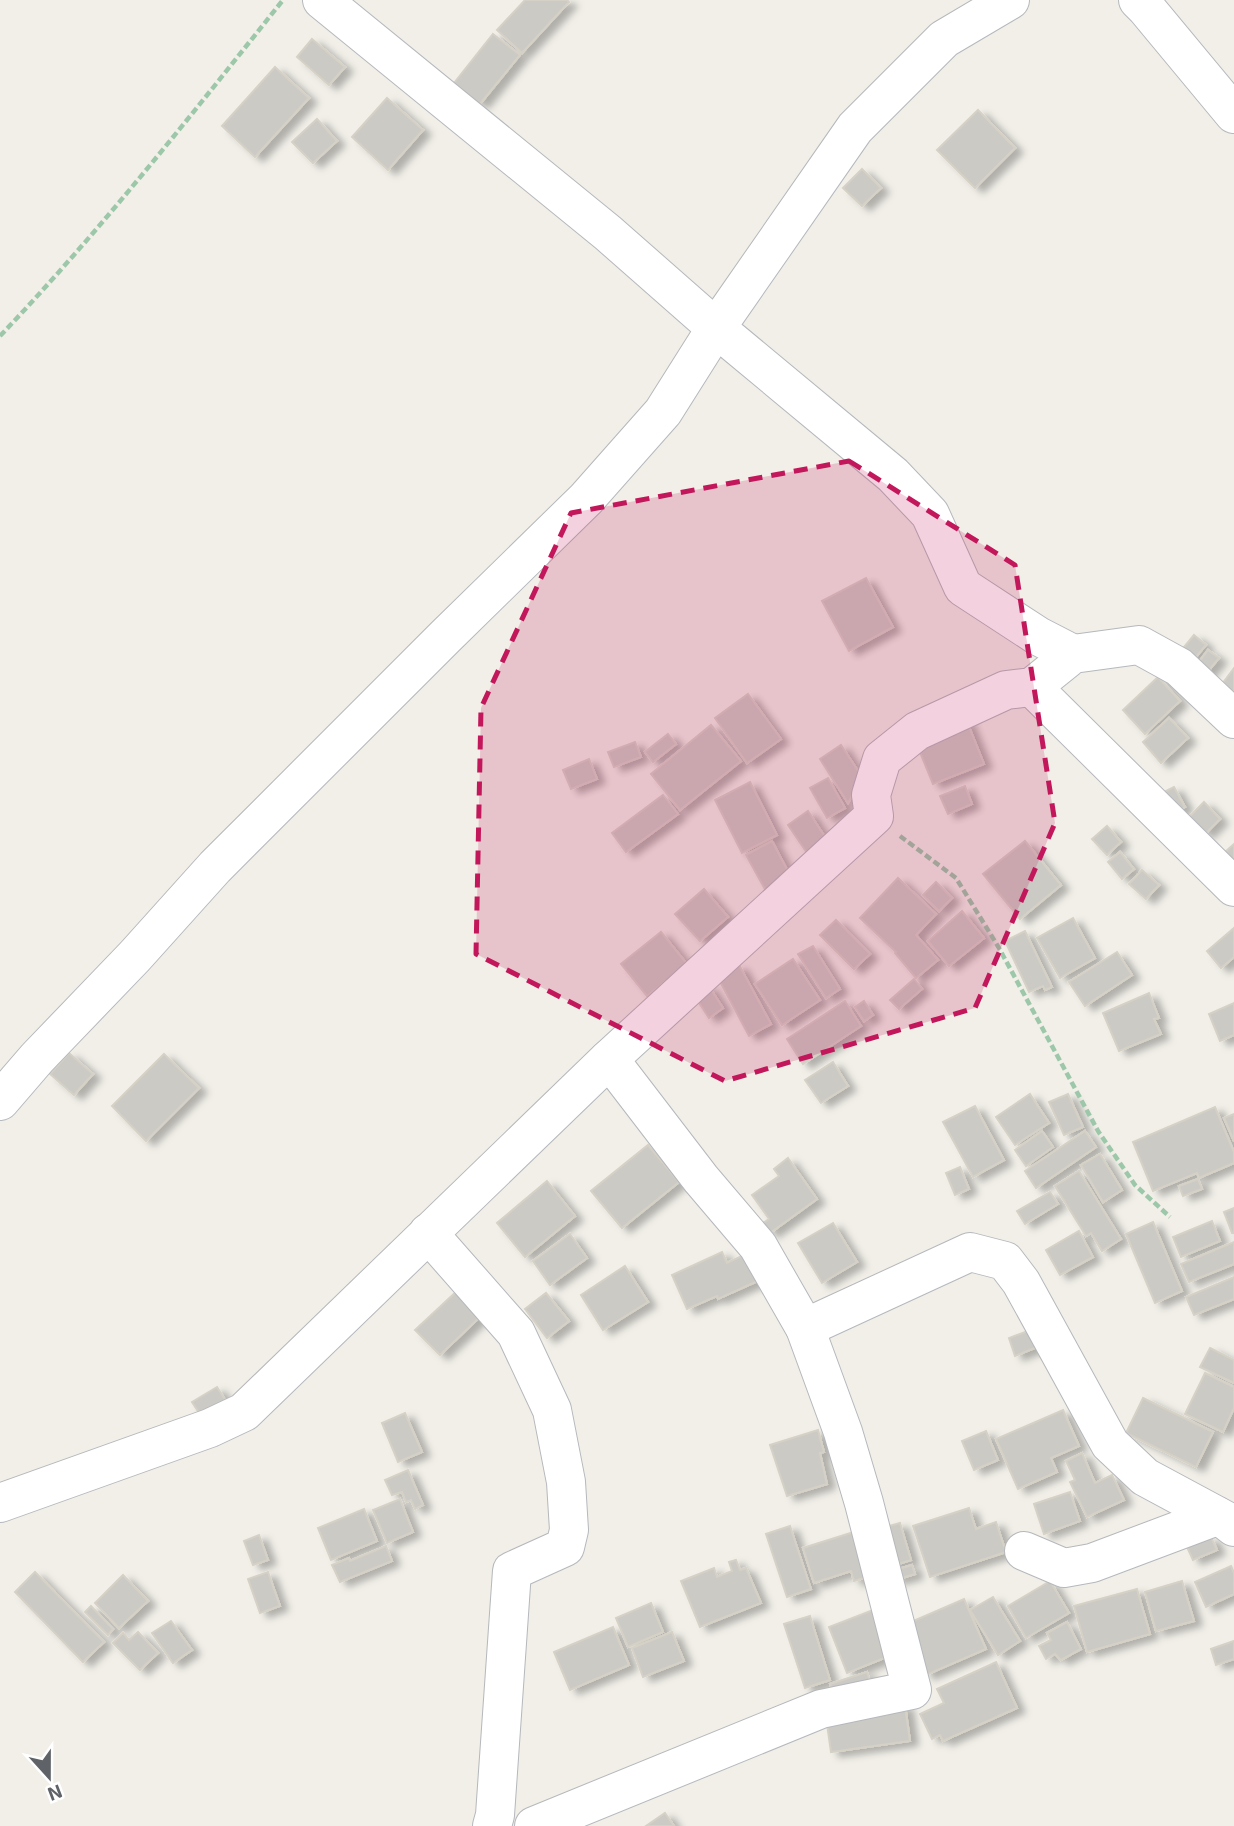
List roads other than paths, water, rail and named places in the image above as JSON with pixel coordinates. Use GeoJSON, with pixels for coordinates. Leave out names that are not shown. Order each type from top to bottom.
{"type":"FeatureCollection","features":[{"type":"Feature","properties":{"kind":"street"},"geometry":{"type":"LineString","coordinates":[[322,0],[608,233],[716,328],[893,475],[930,514],[963,587],[1038,636],[1073,654]]}},
{"type":"Feature","properties":{"kind":"street"},"geometry":{"type":"LineString","coordinates":[[0,1101],[215,867],[586,499],[663,412],[716,328],[855,128],[944,39],[1010,0]]}},
{"type":"Feature","properties":{"kind":"street"},"geometry":{"type":"LineString","coordinates":[[1138,0],[1234,114]]}},
{"type":"Feature","properties":{"kind":"street"},"geometry":{"type":"LineString","coordinates":[[0,1503],[210,1428],[244,1412],[609,1059],[874,816],[871,796],[883,759],[917,731],[1006,690],[1032,687],[1073,654],[1139,645],[1179,667],[1234,719]]}},
{"type":"Feature","properties":{"kind":"street"},"geometry":{"type":"LineString","coordinates":[[1032,687],[1234,887]]}},
{"type":"Feature","properties":{"kind":"street"},"geometry":{"type":"LineString","coordinates":[[534,1826],[821,1709],[912,1690],[861,1491],[843,1432],[805,1328],[758,1246],[701,1179],[609,1059]]}},
{"type":"Feature","properties":{"kind":"street"},"geometry":{"type":"LineString","coordinates":[[428,1233],[516,1333],[552,1410],[566,1482],[569,1530],[565,1547],[512,1571],[495,1815],[492,1826]]}},
{"type":"Feature","properties":{"kind":"street"},"geometry":{"type":"LineString","coordinates":[[805,1328],[970,1252],[1004,1261],[1021,1282],[1110,1444],[1145,1477],[1226,1521]]}},
{"type":"Feature","properties":{"kind":"street"},"geometry":{"type":"LineString","coordinates":[[1024,1551],[1064,1568],[1092,1563],[1226,1521]]}}]}
